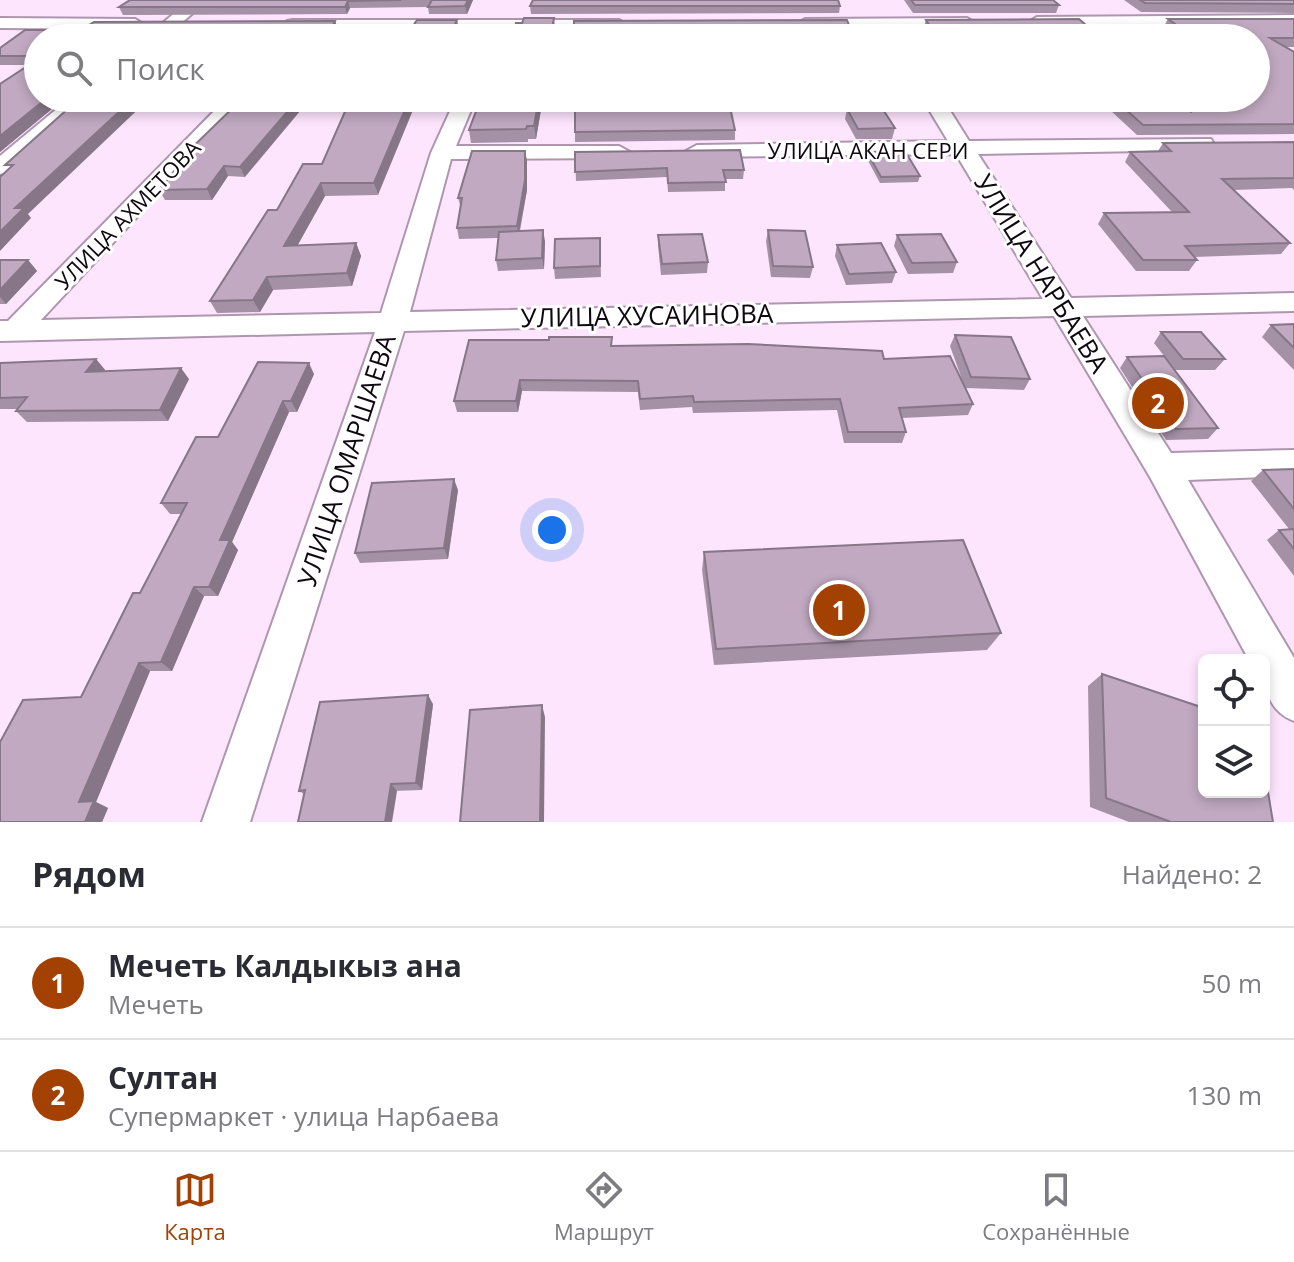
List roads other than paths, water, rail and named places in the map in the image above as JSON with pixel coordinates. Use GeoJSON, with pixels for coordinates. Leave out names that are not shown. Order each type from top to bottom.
{"type":"FeatureCollection","features":[{"type":"Feature","properties":{"kind":"street"},"geometry":{"type":"LineString","coordinates":[[171,24],[200,0]]}},
{"type":"Feature","properties":{"kind":"street"},"geometry":{"type":"LineString","coordinates":[[871,0],[886,24]]}},
{"type":"Feature","properties":{"kind":"street"},"geometry":{"type":"LineString","coordinates":[[1198,0],[1230,21]]}},
{"type":"Feature","properties":{"kind":"street"},"geometry":{"type":"LineString","coordinates":[[5,23],[43,6]]}},
{"type":"Feature","properties":{"kind":"street"},"geometry":{"type":"LineString","coordinates":[[309,24],[324,8]]}},
{"type":"Feature","properties":{"kind":"street"},"geometry":{"type":"LineString","coordinates":[[1026,23],[1294,20]]}},
{"type":"Feature","properties":{"kind":"street"},"geometry":{"type":"LineString","coordinates":[[5,23],[88,24]]}},
{"type":"Feature","properties":{"kind":"street"},"geometry":{"type":"LineString","coordinates":[[968,24],[979,23]]}},
{"type":"Feature","properties":{"kind":"street"},"geometry":{"type":"LineString","coordinates":[[0,167],[65,112]]}},
{"type":"Feature","properties":{"kind":"street","name":"УЛИЦА АХМЕТОВА"},"geometry":{"type":"LineString","coordinates":[[8,331],[224,112]]}},
{"type":"Feature","properties":{"kind":"street","name":"УЛИЦА ОМАРШАЕВА"},"geometry":{"type":"LineString","coordinates":[[226,822],[393,321],[442,153],[460,112]]}},
{"type":"Feature","properties":{"kind":"street","name":"УЛИЦА НАРБАЕВА"},"geometry":{"type":"LineString","coordinates":[[941,112],[1162,467],[1294,699]]}},
{"type":"Feature","properties":{"kind":"street","name":"УЛИЦА АКАН СЕРИ"},"geometry":{"type":"LineString","coordinates":[[680,151],[1231,144]]}},
{"type":"Feature","properties":{"kind":"street"},"geometry":{"type":"LineString","coordinates":[[442,153],[648,152]]}},
{"type":"Feature","properties":{"kind":"street","name":"УЛИЦА ХУСАИНОВА"},"geometry":{"type":"LineString","coordinates":[[8,331],[1294,302]]}},
{"type":"Feature","properties":{"kind":"street"},"geometry":{"type":"LineString","coordinates":[[1162,467],[1294,463]]}},
{"type":"Feature","properties":{"kind":"place","name":"Султан"},"geometry":{"type":"Point","coordinates":[1158,403]}},
{"type":"Feature","properties":{"kind":"place","name":"Мечеть Калдыкыз ана"},"geometry":{"type":"Point","coordinates":[839,610]}}]}
